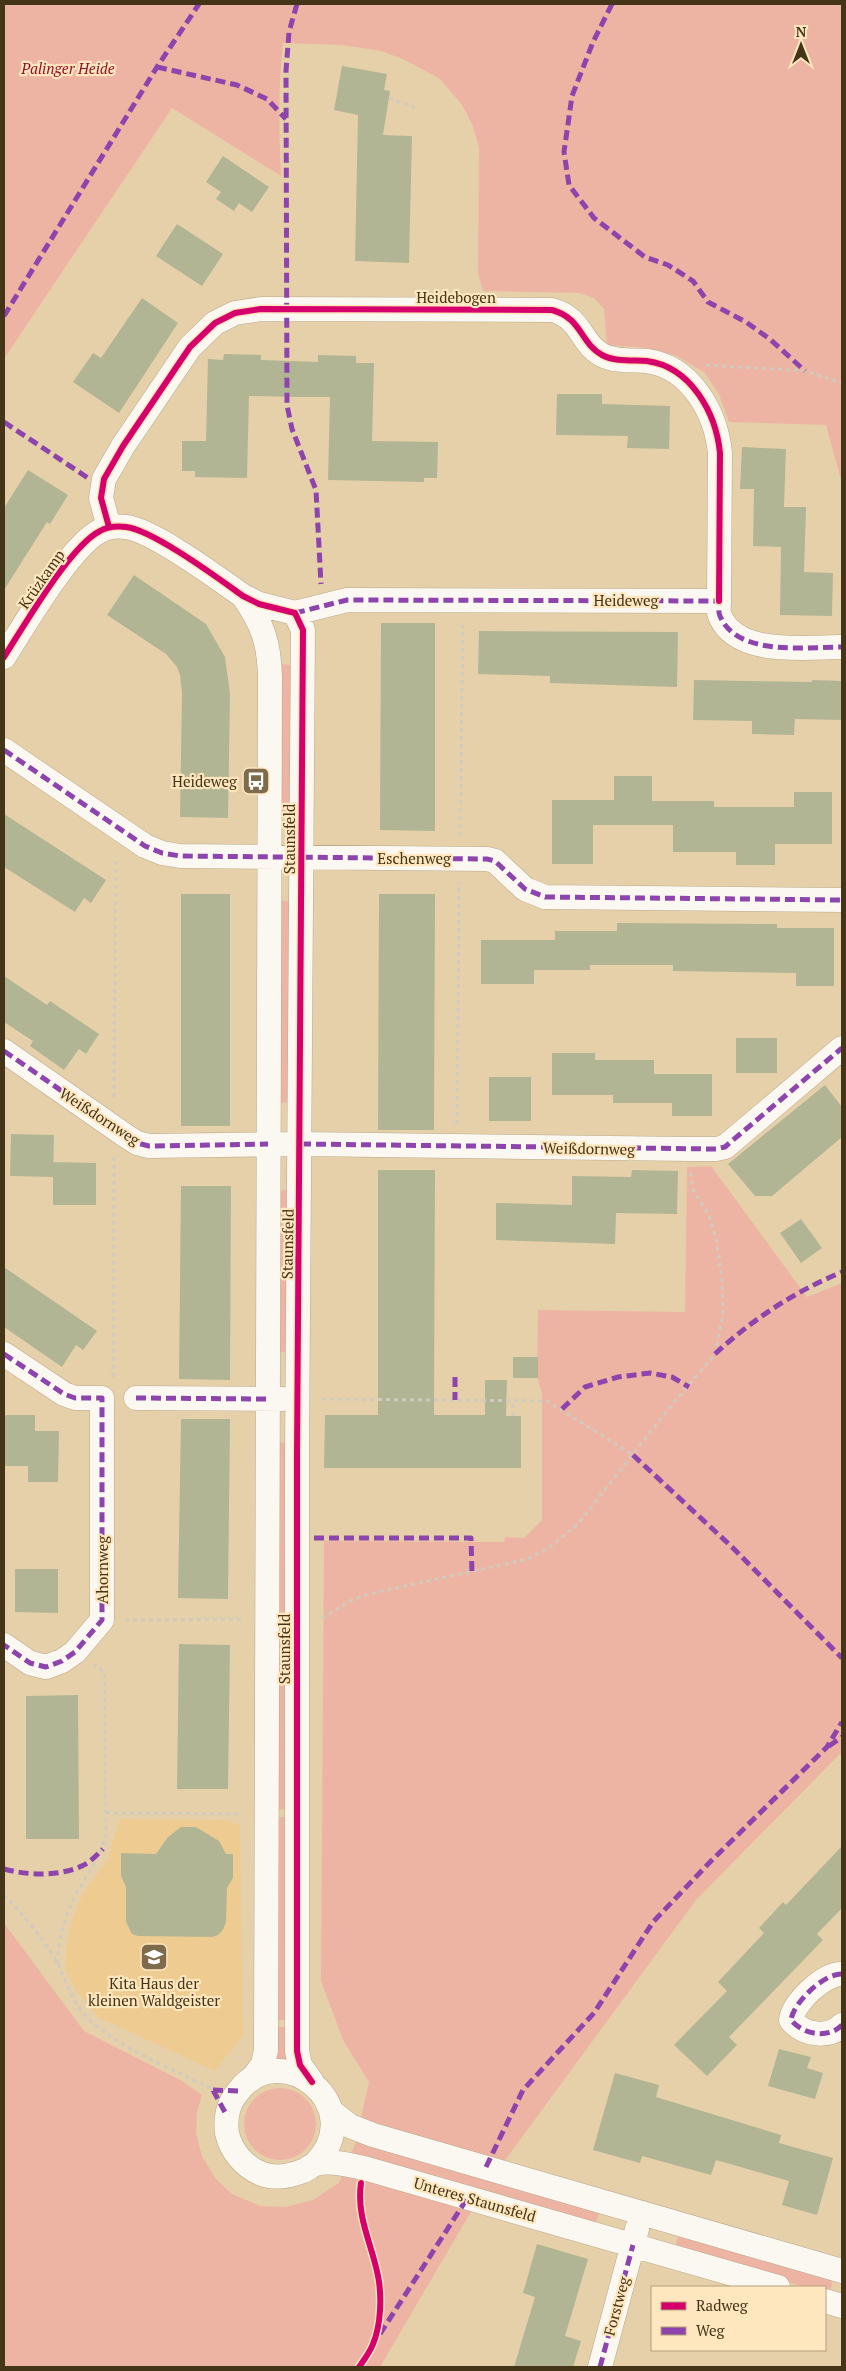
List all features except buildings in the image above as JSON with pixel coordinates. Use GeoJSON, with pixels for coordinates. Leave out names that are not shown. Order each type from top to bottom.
{"type":"FeatureCollection","features":[{"type":"Feature","properties":{"kind":"street","name":"Heidebogen"},"geometry":{"type":"LineString","coordinates":[[110,527],[101,498],[104,479],[123,446],[190,347],[215,323],[235,313],[261,309],[552,310],[564,313],[571,318],[595,350],[603,356],[613,359],[649,362],[679,373],[696,391],[713,419],[718,435],[719,601]]}},
{"type":"Feature","properties":{"kind":"street","name":"Staunsfeld"},"geometry":{"type":"LineString","coordinates":[[110,527],[127,527],[151,536],[243,596],[259,604],[295,613],[301,623],[303,634],[300,1144],[308,1399],[297,2051],[300,2065],[312,2082]]}},
{"type":"Feature","properties":{"kind":"street","name":"Krüzkamp"},"geometry":{"type":"LineString","coordinates":[[4,657],[70,558],[86,540],[100,530],[110,527]]}},
{"type":"Feature","properties":{"kind":"street","name":"Staunsfeld"},"geometry":{"type":"LineString","coordinates":[[243,596],[264,630],[270,651],[266,2050],[263,2064],[252,2079]]}},
{"type":"Feature","properties":{"kind":"street","name":"Heideweg"},"geometry":{"type":"LineString","coordinates":[[295,613],[347,600],[719,601]]}},
{"type":"Feature","properties":{"kind":"street"},"geometry":{"type":"LineString","coordinates":[[719,601],[720,616],[732,632],[750,643],[774,647],[842,647]]}},
{"type":"Feature","properties":{"kind":"street","name":"Eschenweg"},"geometry":{"type":"LineString","coordinates":[[4,750],[145,846],[162,853],[180,856],[492,859],[525,889],[545,897],[842,900]]}},
{"type":"Feature","properties":{"kind":"street","name":"Weißdornweg"},"geometry":{"type":"LineString","coordinates":[[300,1144],[716,1149],[724,1146],[842,1048]]}},
{"type":"Feature","properties":{"kind":"street","name":"Weißdornweg"},"geometry":{"type":"LineString","coordinates":[[4,1051],[138,1143],[149,1146],[268,1144]]}},
{"type":"Feature","properties":{"kind":"street"},"geometry":{"type":"LineString","coordinates":[[268,1144],[300,1144]]}},
{"type":"Feature","properties":{"kind":"street"},"geometry":{"type":"LineString","coordinates":[[4,1354],[64,1394],[75,1398],[116,1395],[308,1399]]}},
{"type":"Feature","properties":{"kind":"street","name":"Ahornweg"},"geometry":{"type":"LineString","coordinates":[[4,1645],[30,1663],[46,1667],[62,1661],[75,1652],[102,1620],[116,1395]]}},
{"type":"Feature","properties":{"kind":"street"},"geometry":{"type":"LineString","coordinates":[[842,1974],[834,1973],[821,1980],[792,2012],[791,2020],[797,2027],[820,2034],[836,2032],[842,2025]]}},
{"type":"Feature","properties":{"kind":"street","name":"Unteres Staunsfeld"},"geometry":{"type":"LineString","coordinates":[[332,2112],[332,2137],[323,2156],[304,2171],[285,2177],[263,2175],[246,2166],[234,2151],[227,2130],[227,2116],[234,2096],[252,2079],[265,2074],[279,2072],[299,2075],[312,2082],[322,2092],[332,2112],[350,2126],[373,2135],[842,2271]]}},
{"type":"Feature","properties":{"kind":"street","name":"Unteres Staunsfeld"},"geometry":{"type":"LineString","coordinates":[[314,2164],[339,2163],[364,2168],[775,2286]]}},
{"type":"Feature","properties":{"kind":"street"},"geometry":{"type":"LineString","coordinates":[[633,2245],[642,2212]]}},
{"type":"Feature","properties":{"kind":"street","name":"Forstweg"},"geometry":{"type":"LineString","coordinates":[[600,2367],[633,2245]]}},
{"type":"Feature","properties":{"kind":"street"},"geometry":{"type":"LineString","coordinates":[[826,2301],[842,2306]]}},
{"type":"Feature","properties":{"kind":"path"},"geometry":{"type":"LineString","coordinates":[[389,98],[418,109]]}},
{"type":"Feature","properties":{"kind":"path"},"geometry":{"type":"LineString","coordinates":[[679,373],[693,367],[708,365],[758,368],[805,371],[842,383]]}},
{"type":"Feature","properties":{"kind":"path"},"geometry":{"type":"LineString","coordinates":[[460,844],[463,600]]}},
{"type":"Feature","properties":{"kind":"path"},"geometry":{"type":"LineString","coordinates":[[114,1102],[116,854]]}},
{"type":"Feature","properties":{"kind":"path"},"geometry":{"type":"LineString","coordinates":[[457,1129],[460,875]]}},
{"type":"Feature","properties":{"kind":"path"},"geometry":{"type":"LineString","coordinates":[[314,1619],[322,1619],[354,1599],[369,1594],[528,1559],[550,1547],[578,1524],[715,1354],[723,1314],[722,1278],[717,1243],[709,1215],[692,1190],[691,1149]]}},
{"type":"Feature","properties":{"kind":"path"},"geometry":{"type":"LineString","coordinates":[[114,1153],[116,1395]]}},
{"type":"Feature","properties":{"kind":"path"},"geometry":{"type":"LineString","coordinates":[[308,1399],[513,1400],[551,1402],[633,1455]]}},
{"type":"Feature","properties":{"kind":"path"},"geometry":{"type":"LineString","coordinates":[[513,1400],[513,1416]]}},
{"type":"Feature","properties":{"kind":"path"},"geometry":{"type":"LineString","coordinates":[[102,1620],[248,1619]]}},
{"type":"Feature","properties":{"kind":"path"},"geometry":{"type":"LineString","coordinates":[[57,1963],[58,1944],[67,1914],[103,1849],[106,1813],[105,1672],[75,1652]]}},
{"type":"Feature","properties":{"kind":"path"},"geometry":{"type":"LineString","coordinates":[[106,1813],[248,1814]]}},
{"type":"Feature","properties":{"kind":"path"},"geometry":{"type":"LineString","coordinates":[[4,1895],[26,1918],[57,1963],[70,1993],[88,2019],[115,2040],[213,2090]]}},
{"type":"Feature","properties":{"kind":"shaded area","name":"Kita Haus der kleinen Waldgeister"},"geometry":{"type":"Polygon","coordinates":[[[120,1819],[229,1820],[240,1826],[243,2035],[215,2071],[98,2017],[75,1989],[65,1970],[67,1943],[72,1920],[83,1894],[107,1861],[120,1819]]]}},
{"type":"Feature","properties":{"kind":"green space","name":"Palinger Heide"},"geometry":{"type":"Polygon","coordinates":[[[4,4],[842,4],[842,484],[826,425],[729,422],[719,395],[705,373],[677,356],[648,348],[607,345],[604,309],[594,298],[579,293],[483,291],[478,273],[479,147],[472,124],[462,105],[440,79],[405,60],[381,51],[342,45],[283,43],[279,109],[281,176],[172,108],[4,359],[4,4]]]}},
{"type":"Feature","properties":{"kind":"green space"},"geometry":{"type":"Polygon","coordinates":[[[282,664],[292,665],[292,813],[286,816],[280,815],[279,666],[282,664]]]}},
{"type":"Feature","properties":{"kind":"green space"},"geometry":{"type":"Polygon","coordinates":[[[281,900],[290,902],[288,1102],[281,1103],[281,900]]]}},
{"type":"Feature","properties":{"kind":"green space"},"geometry":{"type":"Polygon","coordinates":[[[711,1166],[807,1297],[842,1283],[842,1752],[696,1900],[492,2178],[600,2210],[595,2225],[482,2193],[380,2367],[4,2367],[4,1923],[84,2031],[182,2081],[202,2095],[197,2112],[196,2133],[202,2156],[216,2179],[232,2194],[260,2206],[286,2207],[313,2200],[339,2183],[355,2144],[369,2082],[343,2040],[321,1981],[324,1541],[504,1542],[505,1537],[524,1538],[542,1520],[542,1393],[537,1377],[538,1310],[685,1312],[687,1167],[711,1166]]]}},
{"type":"Feature","properties":{"kind":"green space"},"geometry":{"type":"Polygon","coordinates":[[[288,1190],[289,1352],[279,1352],[279,1192],[288,1190]]]}},
{"type":"Feature","properties":{"kind":"green space"},"geometry":{"type":"Polygon","coordinates":[[[280,1442],[289,1445],[290,1614],[273,1614],[276,1444],[280,1442]]]}},
{"type":"Feature","properties":{"kind":"green space"},"geometry":{"type":"Polygon","coordinates":[[[290,1623],[291,1809],[272,1810],[272,1624],[290,1623]]]}},
{"type":"Feature","properties":{"kind":"green space"},"geometry":{"type":"Polygon","coordinates":[[[272,1817],[291,1817],[292,2020],[271,2020],[272,1817]]]}},
{"type":"Feature","properties":{"kind":"green space"},"geometry":{"type":"Polygon","coordinates":[[[271,2027],[292,2027],[289,2060],[285,2063],[274,2060],[271,2027]]]}},
{"type":"Feature","properties":{"kind":"green space"},"geometry":{"type":"Polygon","coordinates":[[[287,2088],[306,2098],[314,2110],[316,2124],[314,2138],[306,2150],[294,2158],[273,2160],[254,2150],[246,2138],[244,2117],[254,2098],[266,2090],[287,2088]]]}},
{"type":"Feature","properties":{"kind":"green space"},"geometry":{"type":"Polygon","coordinates":[[[681,2234],[831,2279],[832,2285],[829,2292],[826,2293],[826,2286],[801,2286],[681,2250],[677,2246],[676,2241],[681,2234]]]}},
{"type":"Feature","properties":{"kind":"marked path"},"geometry":{"type":"LineString","coordinates":[[4,316],[157,67],[199,4]]}},
{"type":"Feature","properties":{"kind":"marked path"},"geometry":{"type":"LineString","coordinates":[[297,4],[289,32],[286,71],[287,405],[292,429],[316,490],[321,584]]}},
{"type":"Feature","properties":{"kind":"marked path"},"geometry":{"type":"LineString","coordinates":[[612,4],[593,42],[572,96],[564,152],[569,185],[594,218],[645,257],[668,265],[693,281],[708,302],[746,322],[771,340],[805,371]]}},
{"type":"Feature","properties":{"kind":"marked path"},"geometry":{"type":"LineString","coordinates":[[157,67],[237,85],[267,99],[286,119]]}},
{"type":"Feature","properties":{"kind":"marked path"},"geometry":{"type":"LineString","coordinates":[[4,422],[88,478]]}},
{"type":"Feature","properties":{"kind":"marked path"},"geometry":{"type":"LineString","coordinates":[[295,613],[347,600],[719,601],[720,616],[729,629],[741,638],[757,644],[792,648],[842,647]]}},
{"type":"Feature","properties":{"kind":"marked path"},"geometry":{"type":"LineString","coordinates":[[4,750],[145,846],[162,853],[180,856],[487,859],[495,861],[525,889],[545,897],[842,900]]}},
{"type":"Feature","properties":{"kind":"marked path"},"geometry":{"type":"LineString","coordinates":[[301,1144],[716,1149],[725,1147],[842,1048]]}},
{"type":"Feature","properties":{"kind":"marked path"},"geometry":{"type":"LineString","coordinates":[[4,1051],[137,1143],[149,1146],[268,1144]]}},
{"type":"Feature","properties":{"kind":"marked path"},"geometry":{"type":"LineString","coordinates":[[715,1354],[744,1329],[775,1307],[807,1288],[842,1272]]}},
{"type":"Feature","properties":{"kind":"marked path"},"geometry":{"type":"LineString","coordinates":[[4,1354],[64,1394],[75,1398],[102,1398],[102,1620],[75,1652],[62,1661],[46,1667],[30,1663],[4,1645]]}},
{"type":"Feature","properties":{"kind":"marked path"},"geometry":{"type":"LineString","coordinates":[[562,1409],[585,1387],[618,1377],[650,1373],[672,1377],[689,1387]]}},
{"type":"Feature","properties":{"kind":"marked path"},"geometry":{"type":"LineString","coordinates":[[455,1377],[455,1400]]}},
{"type":"Feature","properties":{"kind":"marked path"},"geometry":{"type":"LineString","coordinates":[[136,1398],[267,1399]]}},
{"type":"Feature","properties":{"kind":"marked path"},"geometry":{"type":"LineString","coordinates":[[633,1455],[732,1547],[842,1658]]}},
{"type":"Feature","properties":{"kind":"marked path"},"geometry":{"type":"LineString","coordinates":[[314,1538],[471,1538],[472,1573]]}},
{"type":"Feature","properties":{"kind":"marked path"},"geometry":{"type":"LineString","coordinates":[[486,2167],[523,2090],[594,2013],[653,1922],[711,1861],[827,1747],[842,1722]]}},
{"type":"Feature","properties":{"kind":"marked path"},"geometry":{"type":"LineString","coordinates":[[829,1746],[842,1737]]}},
{"type":"Feature","properties":{"kind":"marked path"},"geometry":{"type":"LineString","coordinates":[[4,1869],[36,1874],[59,1873],[80,1867],[89,1862],[103,1849]]}},
{"type":"Feature","properties":{"kind":"marked path"},"geometry":{"type":"LineString","coordinates":[[842,1974],[827,1978],[810,1990],[797,2006],[791,2020],[802,2029],[823,2034],[842,2025]]}},
{"type":"Feature","properties":{"kind":"marked path"},"geometry":{"type":"LineString","coordinates":[[213,2090],[227,2116]]}},
{"type":"Feature","properties":{"kind":"marked path"},"geometry":{"type":"LineString","coordinates":[[213,2090],[238,2091]]}},
{"type":"Feature","properties":{"kind":"marked path"},"geometry":{"type":"LineString","coordinates":[[380,2334],[468,2197]]}},
{"type":"Feature","properties":{"kind":"marked path"},"geometry":{"type":"LineString","coordinates":[[600,2367],[633,2245]]}},
{"type":"Feature","properties":{"kind":"cycle path"},"geometry":{"type":"LineString","coordinates":[[109,527],[101,498],[104,479],[123,446],[190,347],[215,323],[235,313],[261,309],[552,310],[569,319],[589,344],[602,355],[618,360],[647,361],[663,365],[676,372],[688,382],[707,408],[718,438],[720,453],[719,601]]}},
{"type":"Feature","properties":{"kind":"cycle path"},"geometry":{"type":"LineString","coordinates":[[4,657],[35,607],[75,553],[88,539],[100,531],[116,527],[138,530],[169,546],[203,567],[243,596],[259,604],[295,613],[303,630],[297,1455],[297,2051],[300,2065],[312,2082]]}},
{"type":"Feature","properties":{"kind":"cycle path"},"geometry":{"type":"LineString","coordinates":[[359,2367],[376,2336],[380,2301],[378,2276],[365,2230],[361,2207],[361,2183]]}},
{"type":"Feature","properties":{"kind":"place","name":"Heideweg"},"geometry":{"type":"Point","coordinates":[256,781]}},
{"type":"Feature","properties":{"kind":"place","name":"Kita Haus der kleinen Waldgeister"},"geometry":{"type":"Point","coordinates":[154,1957]}}]}
